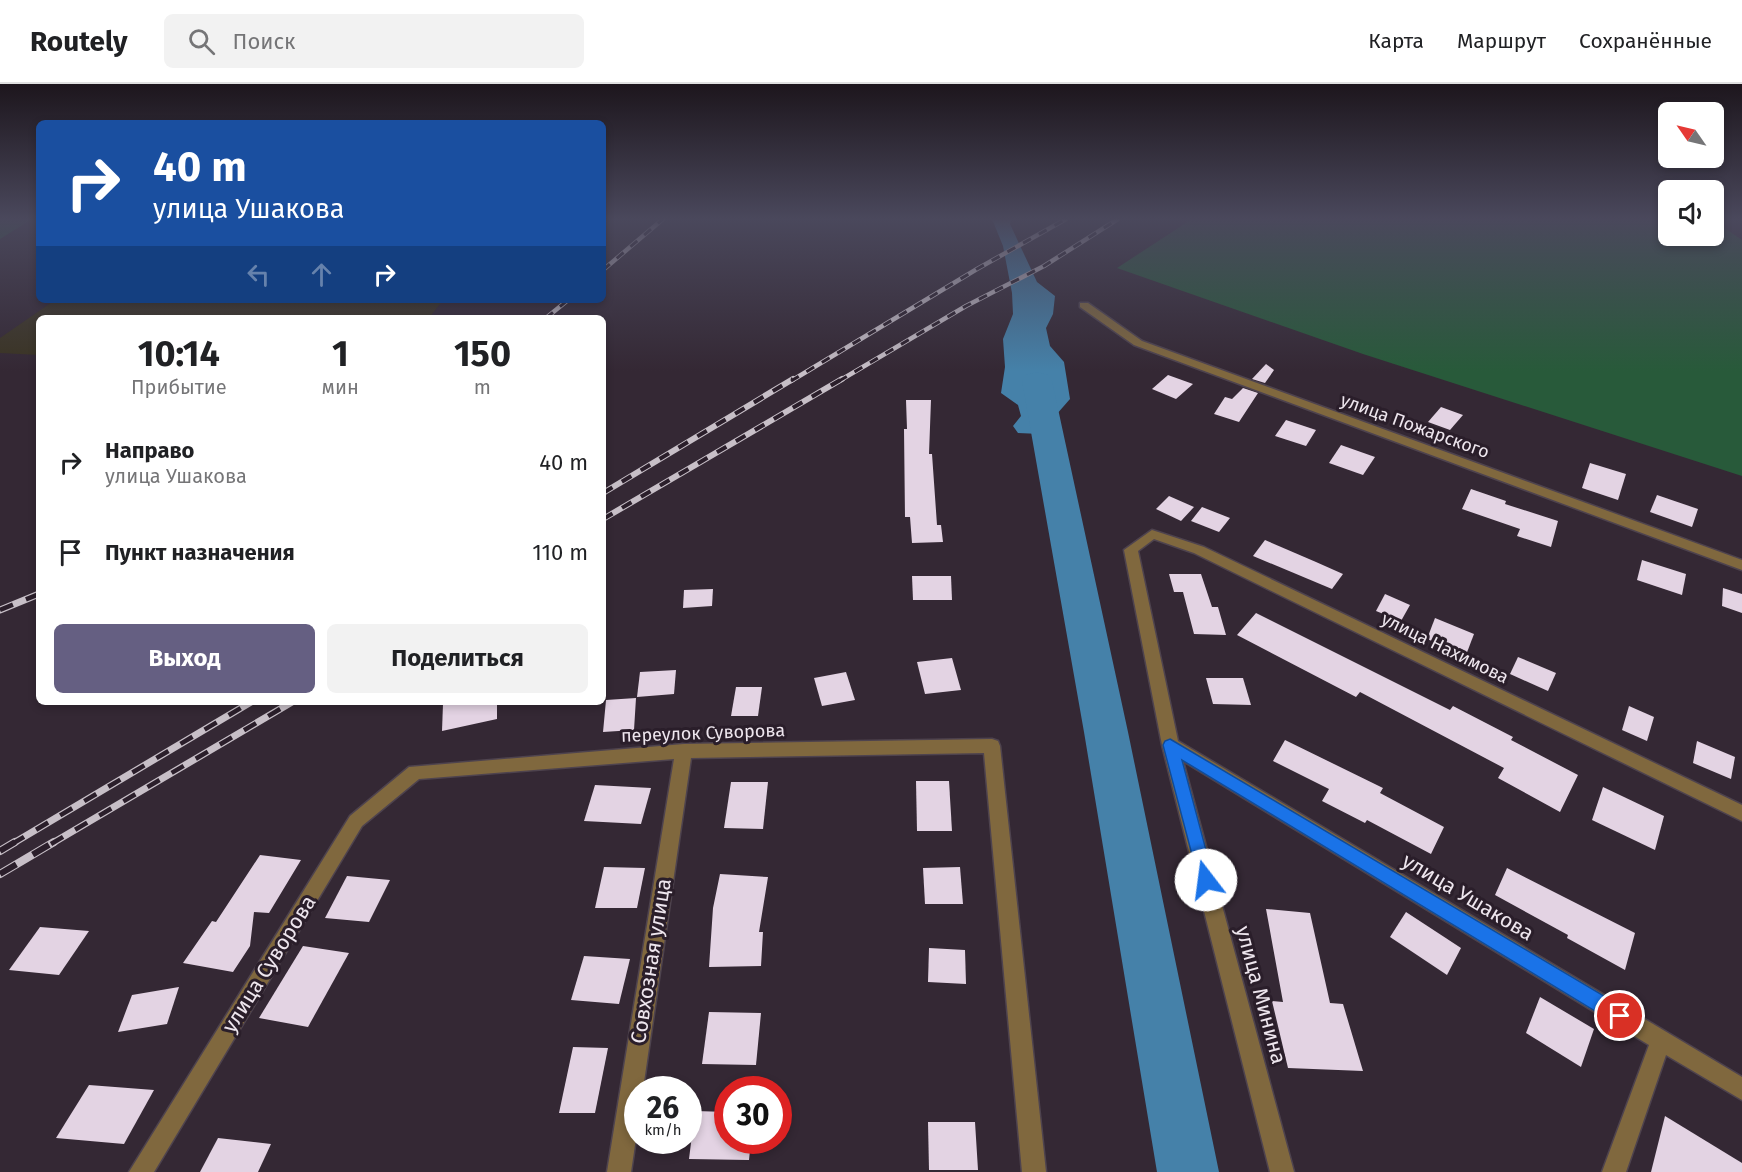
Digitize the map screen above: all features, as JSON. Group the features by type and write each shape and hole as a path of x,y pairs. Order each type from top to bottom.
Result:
{"street":[{"name":"улица Пожарского","path":"1084,305 1138,343 1742,565"},
{"name":"улица Нахимова","path":"1131,550 1152,534 1198,550 1742,813"},
{"name":"улица Минина","path":"1131,550 1170,745 1282,1172"},
{"name":"улица Ушакова","path":"1170,745 1742,1089"},
{"name":"переулок Суворова","path":"416,772 684,751 992,746 1034,1172"},
{"name":"Совхозная улица","path":"619,1172 684,751"},
{"name":"улица Суворова","path":"141,1172 356,821 416,772"},
{"path":"1614,1172 1661,1040"}],"shaded area":[{"path":"51,303 441,303 431,315 36,315 36,355 0,353 0,338"}],"green space":[{"path":"1122,270 1742,270 1742,476 1363,354"}],"water":[{"path":"1008,270 1031,270 1037,282 1055,296 1053,314 1046,328 1050,346 1064,362 1070,399 1056,415 1063,435 1018,433 1013,426 1021,416 1018,405 1001,393 1005,367 1003,339 1013,314"}],"building":[{"path":"1266,364 1274,370 1265,383 1252,379"},
{"path":"1168,375 1193,384 1176,399 1152,389"},
{"path":"1243,388 1258,393 1239,422 1214,414 1225,397 1232,399"},
{"path":"906,400 931,400 929,454 932,454 937,525 941,525 943,542 912,543 910,517 905,517"},
{"path":"1441,407 1463,415 1450,430 1428,422"},
{"path":"1286,420 1316,430 1306,446 1275,436"},
{"path":"1341,445 1375,457 1363,475 1329,463"},
{"path":"1590,463 1626,474 1618,500 1582,488"},
{"path":"1471,489 1506,501 1505,504 1558,521 1551,547 1517,536 1520,529 1462,509"},
{"path":"1657,495 1698,509 1692,527 1650,512"},
{"path":"1169,496 1194,507 1181,521 1156,509"},
{"path":"1202,507 1230,518 1219,532 1191,521"},
{"path":"1265,540 1343,574 1332,589 1253,556"},
{"path":"1642,560 1686,574 1682,595 1637,580"},
{"path":"1169,574 1201,574 1212,607 1218,607 1226,635 1194,634 1183,592 1174,592"},
{"path":"912,576 951,576 952,600 913,600"},
{"path":"1723,588 1742,594 1742,613 1722,606"},
{"path":"713,589 712,606 683,608 684,590"},
{"path":"1385,594 1410,605 1401,621 1376,611"},
{"path":"1256,613 1450,710 1453,706 1513,737 1511,740 1578,775 1560,812 1498,778 1504,768 1360,692 1356,697 1237,635"},
{"path":"1435,618 1474,634 1466,655 1427,639"},
{"path":"1518,657 1556,673 1548,691 1510,674"},
{"path":"952,658 961,690 925,694 917,662"},
{"path":"676,670 674,694 637,697 640,672"},
{"path":"846,672 855,700 822,706 814,678"},
{"path":"1206,678 1243,678 1251,705 1213,704"},
{"path":"736,687 762,687 758,716 731,716"},
{"path":"636,698 634,730 603,732 606,700"},
{"path":"443,705 497,705 497,719 442,731"},
{"path":"1629,706 1654,717 1647,741 1622,730"},
{"path":"1285,740 1383,788 1380,793 1444,827 1431,854 1367,820 1365,823 1322,801 1329,789 1273,761"},
{"path":"1697,741 1735,757 1731,779 1693,763"},
{"path":"916,781 949,781 952,831 917,831"},
{"path":"731,782 768,782 763,829 724,828"},
{"path":"595,785 651,788 641,824 584,821"},
{"path":"1603,787 1664,816 1655,850 1592,820"},
{"path":"260,855 301,860 269,913 254,912 250,946 233,972 183,963 212,921 216,922"},
{"path":"604,867 645,868 637,908 595,908"},
{"path":"960,867 963,904 925,904 923,868"},
{"path":"1507,868 1635,933 1625,970 1567,938 1568,935 1495,895"},
{"path":"720,874 768,877 759,932 763,932 761,966 709,967 713,908"},
{"path":"347,876 390,880 369,922 325,918"},
{"path":"1266,909 1310,913 1330,1003 1343,1004 1363,1071 1288,1068 1272,1001 1283,1002"},
{"path":"1406,912 1461,948 1447,975 1390,937"},
{"path":"40,927 89,931 59,975 9,970"},
{"path":"303,946 349,953 308,1027 259,1018"},
{"path":"929,948 965,950 966,984 928,982"},
{"path":"584,956 630,959 619,1004 571,1000"},
{"path":"179,987 167,1024 118,1032 132,995"},
{"path":"1540,997 1594,1029 1581,1067 1526,1033"},
{"path":"709,1012 761,1013 756,1065 702,1064"},
{"path":"573,1047 608,1048 595,1113 559,1113"},
{"path":"89,1085 154,1090 124,1144 56,1138"},
{"path":"702,1111 714,1112 714,1154 750,1154 749,1160 689,1159 690,1154 702,1154"},
{"path":"1665,1116 1742,1163 1742,1172 1651,1172"},
{"path":"928,1122 975,1122 978,1170 929,1170"},
{"path":"218,1138 271,1144 258,1172 200,1172"}],"waterway":[{"path":"1037,381 1106,732 1188,1172"}],"railway":[{"path":"791,381 976,270"},
{"path":"839,381 966,306 1037,270"},
{"path":"550,315 564,303"},
{"path":"606,491 793,379"},
{"path":"606,517 842,379"},
{"path":"0,610 36,595"},
{"path":"12,844 246,705"},
{"path":"51,844 287,705"},
{"path":"0,851 15,842"},
{"path":"0,874 54,842"}],"route":[{"path":"1206,880 1170,745 1620,1016"}]}
